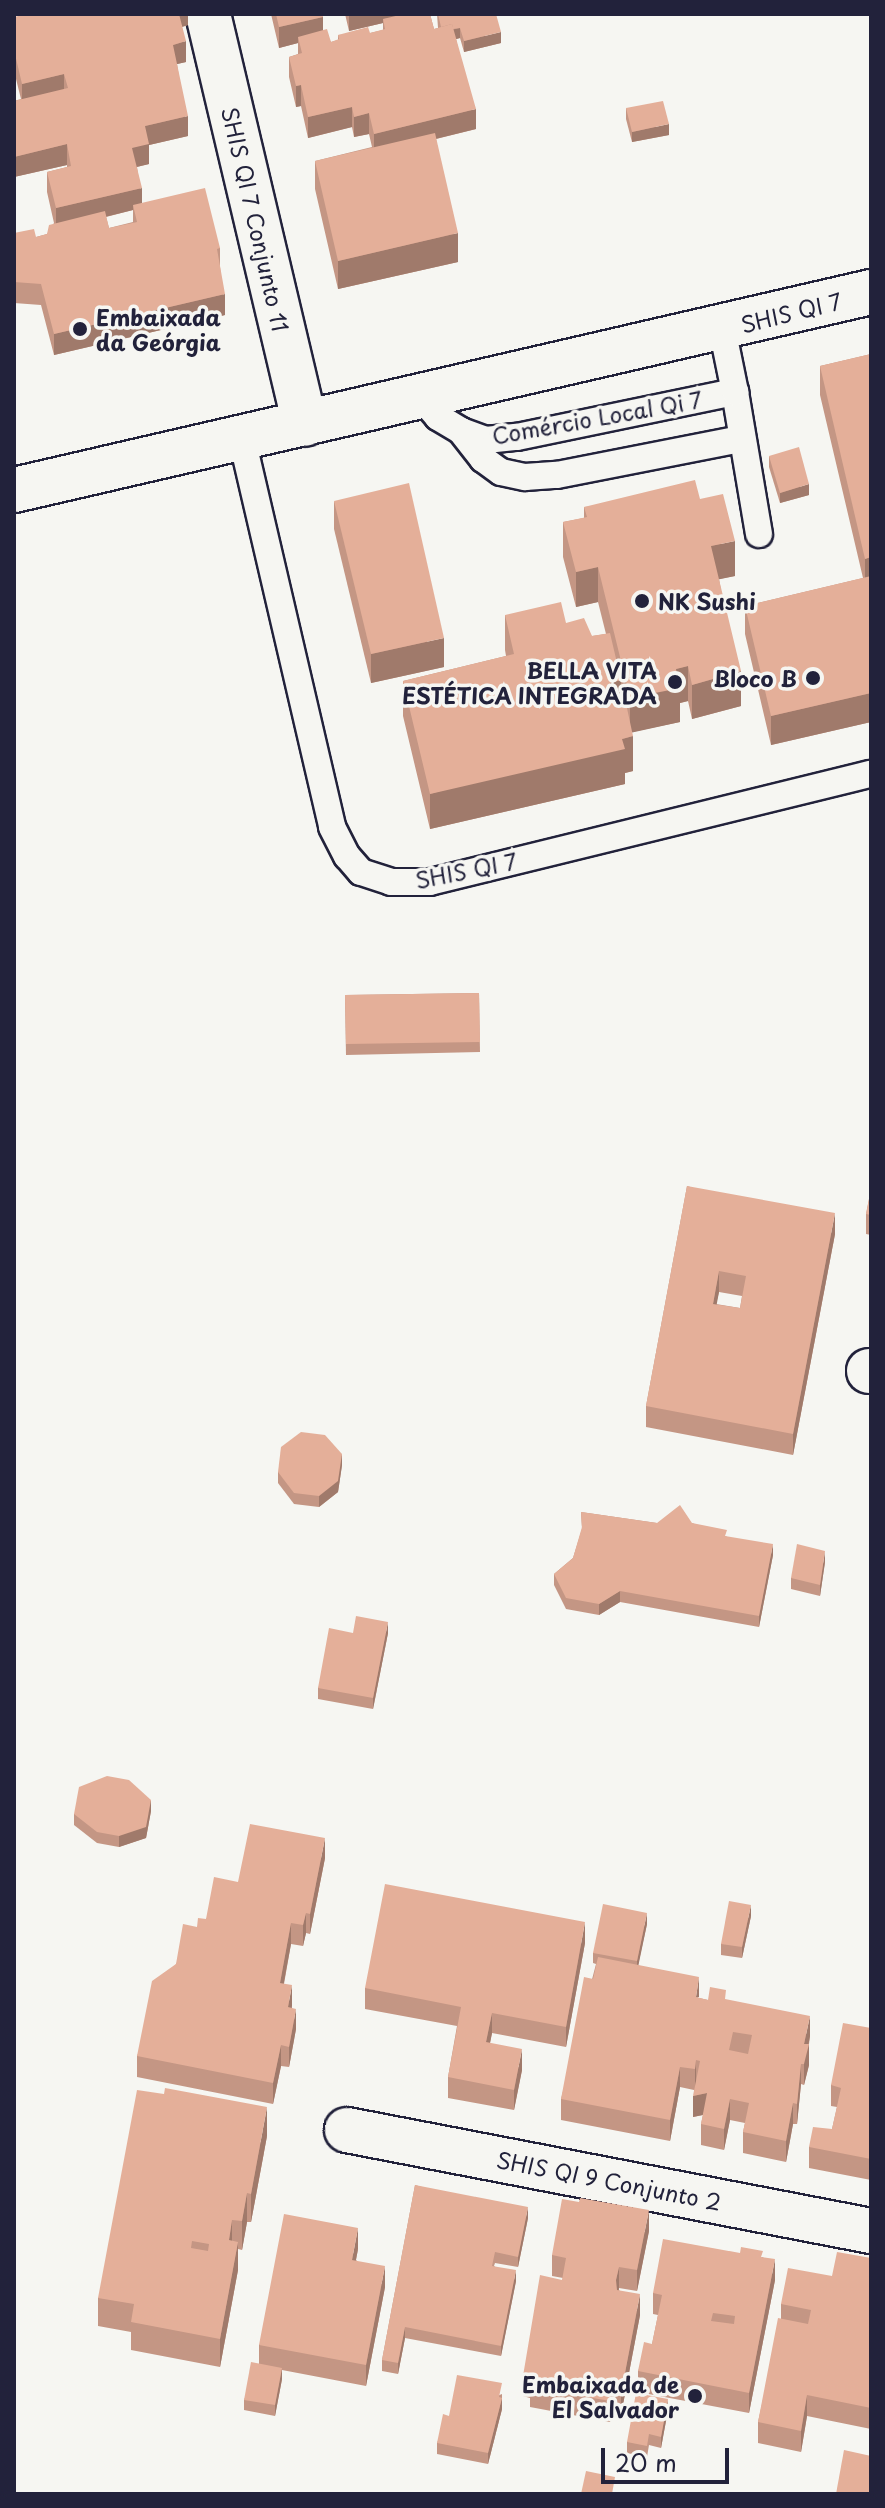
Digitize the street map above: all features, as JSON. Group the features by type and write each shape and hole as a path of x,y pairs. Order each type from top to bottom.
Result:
{"street":[{"name":"SHIS QI 7 Conjunto 11","path":"208,14 305,424"},
{"name":"SHIS QI 7","path":"14,490 871,292"},
{"name":"SHIS QI 9 Conjunto 2","path":"347,2130 871,2231"}],"lane":[{"name":"Comércio Local Qi 7","path":"722,328 759,534"},
{"name":"Comércio Local Qi 7","path":"419,395 438,417 461,431 486,440 517,437 735,392"},
{"name":"Comércio Local Qi 7","path":"461,431 483,459 501,472 525,477 557,475 741,439"},
{"name":"SHIS QI 7","path":"242,439 332,827 347,856 361,872 391,882 430,882 871,774"}],"building":[{"path":"27,14 179,14 186,41 173,45 188,116 145,126 149,144 132,148 142,188 56,208 47,172 71,166 67,144 14,157 14,101 68,88 64,74 22,84 14,50 14,17"},
{"path":"276,14 323,14 323,17 279,27"},
{"path":"404,14 430,14 434,29 452,24 476,109 374,134 369,113 354,117 352,107 308,117 301,85 296,86 289,57 302,53 298,37 327,29 331,42 339,39 338,35 368,27 370,33 385,29 383,19"},
{"path":"438,14 496,14 501,32 464,41 460,28 453,29 452,24 441,27"},
{"path":"663,101 669,124 632,132 626,108"},
{"path":"435,133 458,233 338,261 315,161"},
{"path":"205,188 220,248 217,249 225,294 54,334 41,284 14,282 14,233 34,229 36,237 47,234 49,225 105,211 109,228 137,222 133,205"},
{"path":"871,354 871,557 865,559 820,366"},
{"path":"799,447 809,484 780,493 769,456"},
{"path":"695,480 700,499 723,494 735,541 711,546 741,671 692,685 688,666 676,669 680,688 630,698 598,567 576,572 563,522 587,517 584,507"},
{"path":"409,483 444,638 371,654 334,501"},
{"name":"Bloco B","path":"871,576 871,693 771,716 745,606"},
{"path":"561,602 566,623 584,618 592,636 610,633 621,680 610,683 614,701 625,699 633,736 622,739 625,749 430,794 403,681 514,654 505,615"},
{"path":"479,993 480,1042 346,1044 345,995"},
{"path":"687,1186 835,1213 793,1434 646,1406","holes":["719,1271 746,1276 740,1308 713,1304"]},
{"path":"871,1189 871,1215 866,1214"},
{"path":"301,1432 325,1435 342,1454 338,1481 319,1496 294,1493 278,1472 281,1447"},
{"path":"680,1505 692,1523 727,1530 725,1536 773,1544 759,1616 620,1591 599,1604 566,1598 554,1574 573,1558 582,1527 581,1512 657,1523"},
{"path":"797,1544 825,1551 820,1585 791,1578"},
{"path":"356,1616 388,1622 373,1698 318,1688 329,1628 353,1633"},
{"path":"107,1776 129,1780 151,1800 146,1827 119,1836 97,1832 74,1814 79,1787"},
{"path":"250,1824 325,1838 310,1914 306,1913 303,1925 291,1923 280,1983 292,1985 288,2007 296,2009 289,2047 281,2045 273,2083 137,2056 152,1981 176,1964 183,1924 197,1927 198,1918 206,1919 214,1877 238,1882"},
{"path":"385,1884 585,1922 566,2027 492,2013 486,2042 522,2049 514,2090 448,2077 461,2007 365,1988"},
{"path":"729,1901 751,1905 742,1947 721,1944"},
{"path":"603,1904 647,1913 637,1961 593,1953"},
{"path":"598,1957 699,1977 696,1997 708,2000 710,1987 726,1990 725,1999 810,2016 804,2044 809,2044 804,2064 801,2064 797,2104 793,2103 786,2141 743,2132 749,2103 730,2099 724,2129 701,2124 707,2093 693,2096 700,2061 696,2060 695,2069 680,2067 670,2120 561,2099 584,1977 593,1979","holes":["733,2032 752,2035 748,2054 729,2050"]},
{"path":"843,2023 871,2028 871,2159 809,2147 813,2127 832,2129 841,2088 831,2085"},
{"path":"165,2088 267,2107 251,2194 247,2193 242,2221 232,2220 229,2240 238,2242 220,2339 131,2322 134,2304 98,2298 137,2090 164,2094","holes":["192,2241 209,2244 208,2251 191,2248"]},
{"path":"415,2185 528,2207 518,2257 495,2252 492,2266 516,2270 501,2346 405,2327 398,2363 382,2360"},
{"path":"580,2198 649,2210 637,2270 619,2267 616,2280 617,2290 640,2294 621,2394 612,2393 610,2401 530,2387 532,2377 523,2376 540,2275 562,2280 566,2258 552,2255 562,2199 579,2202"},
{"path":"284,2214 358,2228 352,2260 385,2266 366,2365 259,2345"},
{"path":"663,2239 740,2253 741,2247 763,2251 761,2257 775,2259 749,2393 638,2371 644,2342 652,2344 662,2295 653,2293","holes":["713,2313 735,2316 734,2324 711,2321"]},
{"path":"837,2252 871,2258 871,2408 807,2395 801,2431 758,2422 778,2318 808,2324 811,2310 781,2304 788,2268 832,2276"},
{"path":"251,2362 282,2368 275,2405 244,2400"},
{"path":"457,2375 502,2383 499,2397 502,2398 488,2453 437,2443 443,2414 449,2416"},
{"path":"636,2393 668,2399 661,2437 649,2434 647,2446 627,2442"},
{"path":"844,2450 871,2456 871,2494 836,2494"},
{"path":"586,2471 615,2477 612,2494 581,2494"}],"place":[{"name":"Embaixada da Geórgia","path":"80,329"},
{"name":"NK Sushi","path":"642,601"},
{"name":"Bloco B","path":"813,678"},
{"name":"BELLA VITA ESTÉTICA INTEGRADA","path":"675,682"},
{"name":"Embaixada de El Salvador","path":"695,2396"}]}
